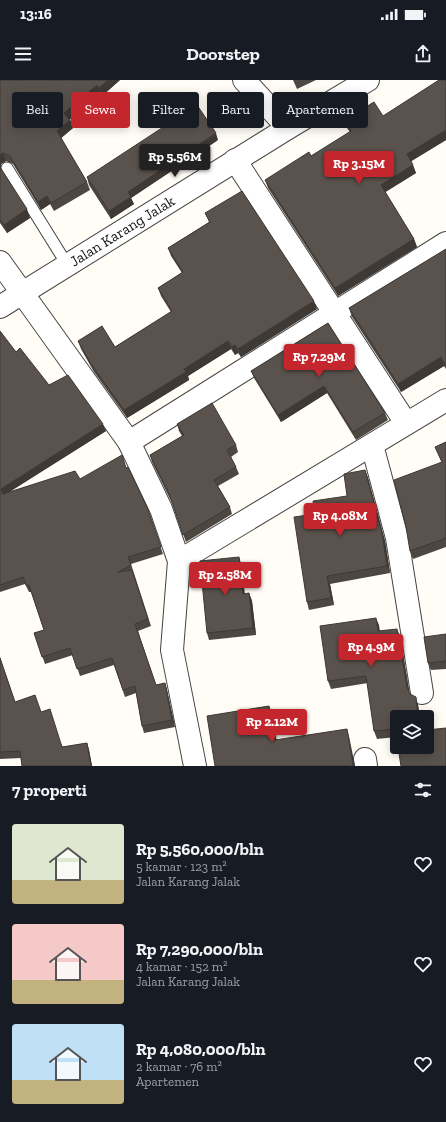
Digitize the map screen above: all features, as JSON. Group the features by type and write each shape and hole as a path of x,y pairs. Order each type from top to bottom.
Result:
{"street":[{"path":"244,80 272,111"},
{"name":"Jalan Karang Jalak","path":"348,92 368,80"},
{"name":"Jalan Karang Jalak","path":"0,307 24,294 288,128"},
{"path":"235,160 406,423"},
{"path":"129,442 446,243"},
{"path":"0,262 129,442 161,509 179,562 172,650 195,766"},
{"path":"179,562 446,400"},
{"path":"372,445 397,538 422,693"}],"lane":[{"path":"7,168 68,266"}],"building":[{"path":"0,80 108,80 99,88 97,85 89,92 71,92 71,107 64,113 70,120 63,126 63,92 12,92 12,128 61,128 57,131 87,182 51,203 47,196 38,202 10,156 3,153 0,155"},
{"path":"439,80 446,80 446,130 407,154 413,165 381,185 414,239 335,288 265,180 309,152 311,156 351,131 349,128 368,128 368,106 374,102 383,116"},
{"path":"199,108 207,120 207,128 213,128 216,133 128,192 131,197 109,211 87,177 162,128 199,128"},
{"path":"0,167 27,209 4,225 0,219"},
{"path":"242,191 314,301 238,349 235,345 232,347 228,341 184,369 186,372 124,410 91,364 78,341 102,326 115,347 172,311 158,288 183,272 168,248 210,222 205,213"},
{"path":"446,249 446,366 441,357 398,384 349,308"},
{"path":"328,323 385,413 353,432 324,386 278,415 251,371"},
{"path":"0,331 16,352 20,348 49,385 68,375 103,424 1,489 3,494 75,471 80,479 122,455 126,468 128,467 147,507 161,547 128,557 131,565 118,572 132,570 148,619 135,624 156,685 165,683 172,720 142,726 135,686 123,690 112,658 77,669 70,648 42,657 34,633 44,630 29,585 26,585 23,577 0,585"},
{"path":"212,403 236,445 227,450 236,467 214,480 230,507 183,535 170,496 150,455 184,435 177,424"},
{"path":"446,442 446,538 410,551 406,527 394,480 442,462 435,447"},
{"path":"365,470 382,533 387,566 327,576 331,598 307,602 294,517 315,514 313,501 347,496 344,474"},
{"path":"239,557 243,594 249,593 253,628 207,633 200,561"},
{"path":"376,618 378,631 397,629 407,687 410,694 416,697 417,710 390,710 390,729 374,731 366,676 328,681 320,626"},
{"path":"446,634 446,661 428,663 424,637"},
{"path":"0,658 15,702 35,695 41,712 50,709 62,747 87,743 91,766 22,766 20,751 0,752"},
{"path":"269,706 275,740 347,729 353,766 215,766 207,716"},
{"path":"446,728 446,766 401,766 399,754 434,754 434,729"}]}
